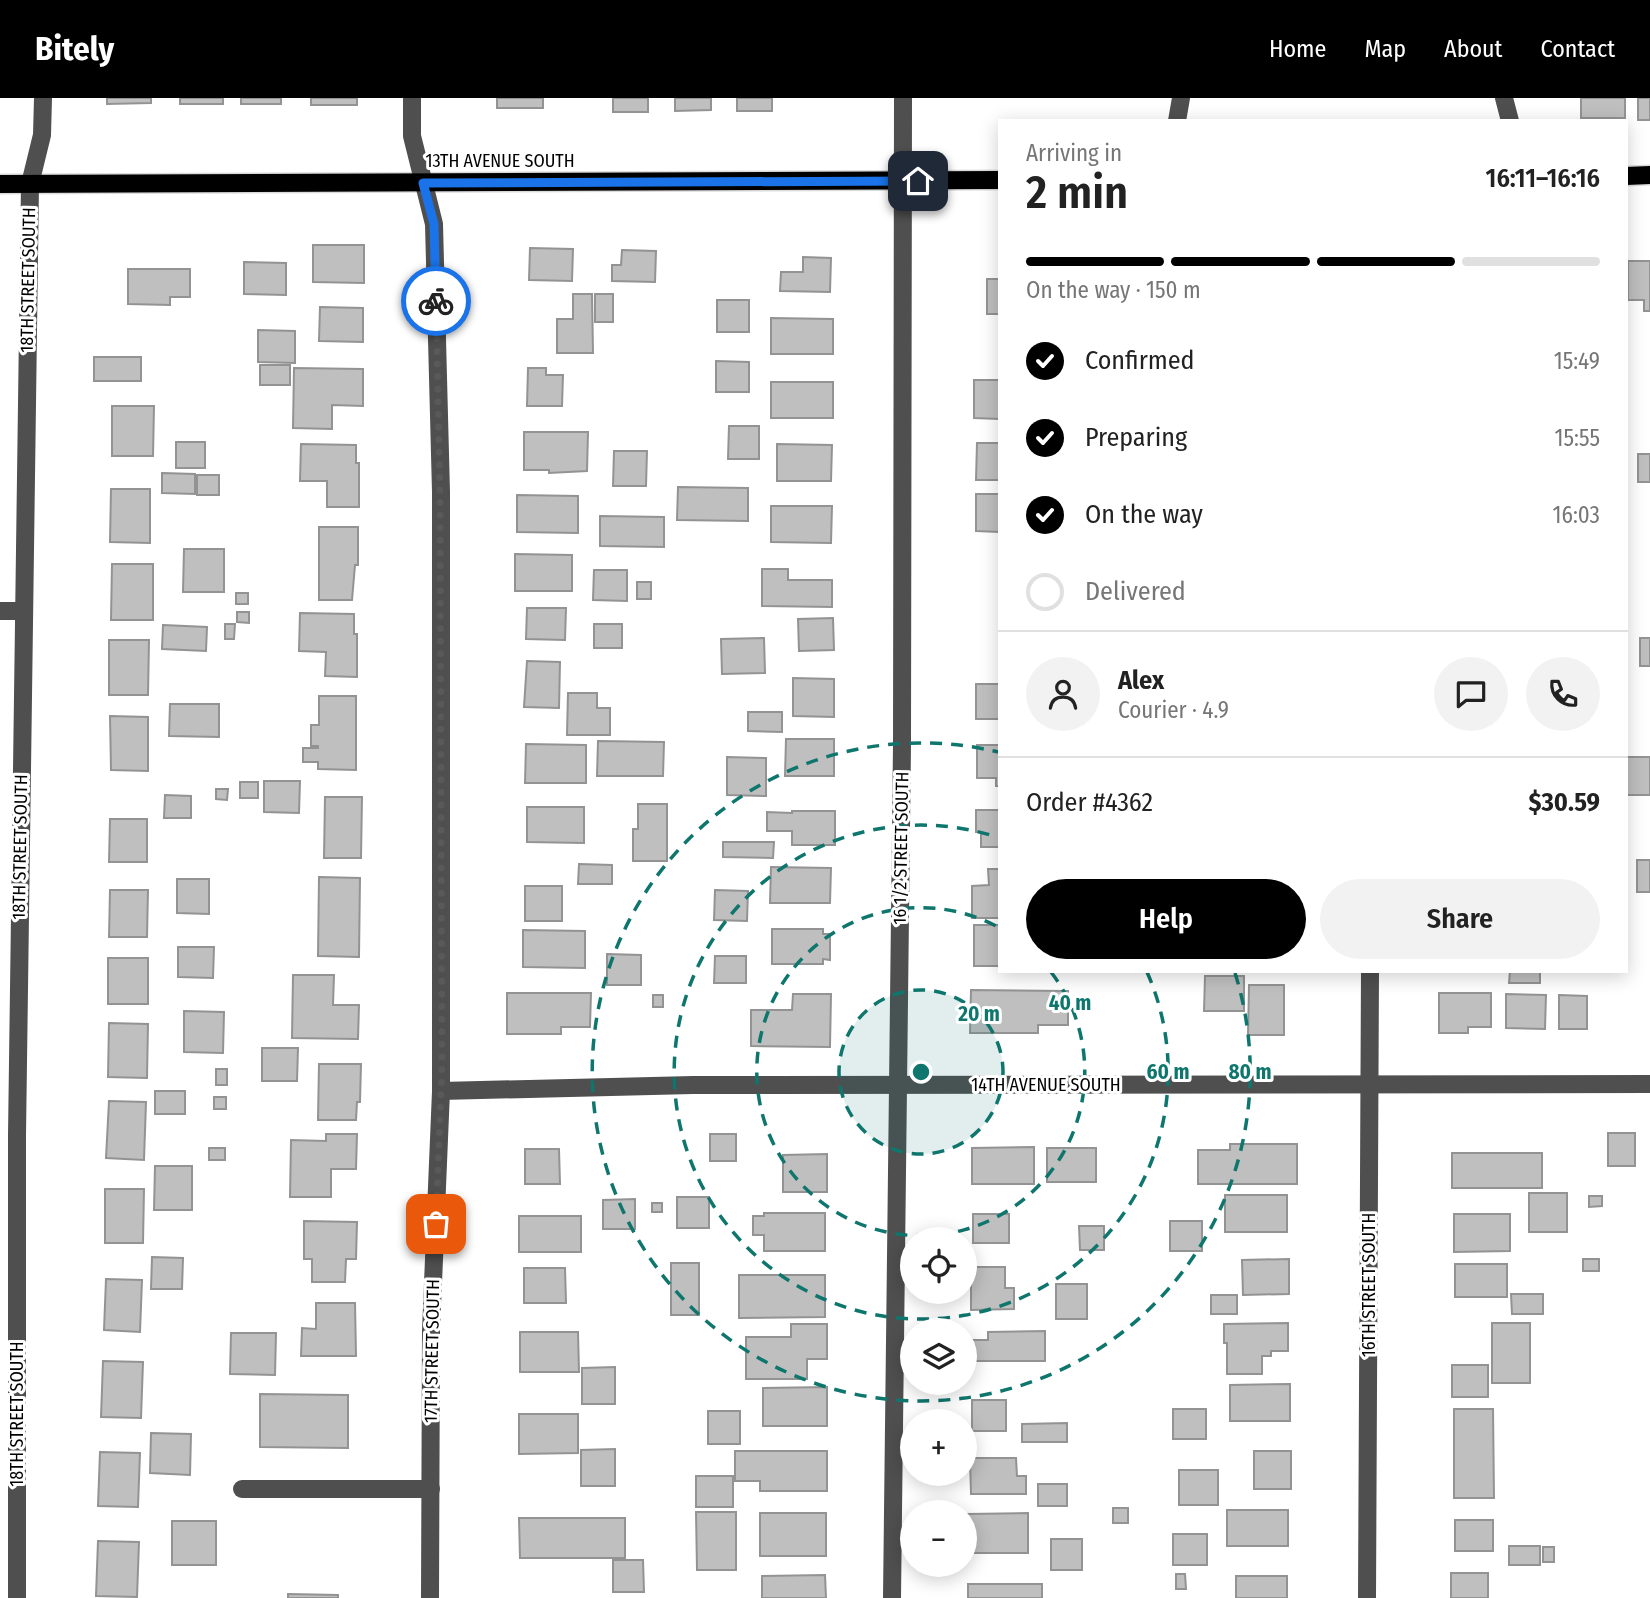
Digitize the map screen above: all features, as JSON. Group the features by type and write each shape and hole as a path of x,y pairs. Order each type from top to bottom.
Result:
{"main road":[{"path":"1628,176 1650,176"},
{"name":"13TH AVENUE SOUTH","path":"0,184 998,180"}],"street":[{"name":"18TH STREET SOUTH","path":"17,1598 17,1135 30,184 43,135 43,98"},
{"name":"17TH STREET SOUTH","path":"412,98 412,136 434,224 440,478 442,1091 432,1331 430,1598"},
{"name":"16 1/2 STREET SOUTH","path":"892,1598 902,745 903,98"},
{"path":"1177,119 1181,98"},
{"path":"1504,98 1509,119"},
{"path":"0,611 23,611"},
{"name":"16TH STREET SOUTH","path":"1367,1598 1370,973"},
{"name":"14TH AVENUE SOUTH","path":"442,1091 693,1085 1650,1084"},
{"path":"242,1489 430,1489"}],"building":[{"path":"107,98 151,98 151,103 107,104"},
{"path":"180,98 223,98 223,104 180,104"},
{"path":"241,98 281,98 281,104 241,104"},
{"path":"311,98 357,98 357,105 311,105"},
{"path":"497,98 543,98 543,108 497,108"},
{"path":"613,98 648,98 648,112 613,112"},
{"path":"675,98 711,98 711,110 675,111"},
{"path":"737,98 772,98 772,111 737,111"},
{"path":"1581,98 1625,98 1625,118 1581,118"},
{"path":"1638,98 1650,98 1650,120 1638,120"},
{"path":"313,245 364,245 364,283 313,282"},
{"path":"530,248 573,249 572,281 529,280"},
{"path":"622,250 656,251 655,282 612,281 612,265 621,265"},
{"path":"803,257 831,258 830,292 780,291 781,272 803,272"},
{"path":"1628,261 1650,261 1650,311 1644,311 1644,300 1628,300"},
{"path":"244,262 286,263 286,295 244,294"},
{"path":"128,269 190,269 190,297 170,297 170,305 128,304"},
{"path":"987,279 998,279 998,314 987,314"},
{"path":"573,294 592,294 593,353 557,353 557,319 573,319"},
{"path":"595,294 613,294 613,322 595,322"},
{"path":"717,300 749,300 749,332 717,332"},
{"path":"320,307 363,308 363,342 319,341"},
{"path":"771,318 833,319 833,354 771,354"},
{"path":"258,330 295,331 295,363 258,362"},
{"path":"94,357 141,357 141,381 94,381"},
{"path":"716,361 749,362 749,392 716,392"},
{"path":"260,365 290,365 290,385 260,385"},
{"path":"294,368 363,369 363,406 332,405 332,429 293,428"},
{"path":"528,368 546,368 546,375 563,375 562,406 527,406"},
{"path":"974,380 998,380 998,419 974,418"},
{"path":"771,382 833,382 833,418 771,418"},
{"path":"112,406 154,406 153,456 112,456"},
{"path":"729,426 759,426 759,459 728,459"},
{"path":"524,432 588,432 587,471 549,473 549,470 524,470"},
{"path":"176,442 205,442 205,468 176,468"},
{"path":"977,443 998,443 998,480 976,480"},
{"path":"301,444 356,445 356,463 359,463 359,507 327,507 327,481 300,481"},
{"path":"777,444 832,445 831,481 777,481"},
{"path":"614,451 647,451 646,486 613,486"},
{"path":"1638,454 1650,454 1650,482 1638,482"},
{"path":"162,473 195,474 195,494 162,493"},
{"path":"197,475 219,475 219,495 197,495"},
{"path":"678,487 748,488 748,521 677,520"},
{"path":"111,489 150,489 150,543 110,542"},
{"path":"976,494 998,494 998,532 976,531"},
{"path":"517,495 578,496 578,533 517,532"},
{"path":"771,506 832,506 831,543 771,542"},
{"path":"600,516 664,517 664,547 600,546"},
{"path":"319,527 358,527 358,565 355,565 352,600 319,600"},
{"path":"184,549 224,549 224,592 183,592"},
{"path":"515,554 572,555 572,591 515,591"},
{"path":"112,564 153,564 153,620 111,620"},
{"path":"762,569 788,569 788,580 832,580 832,607 762,606"},
{"path":"594,570 627,570 627,601 593,600"},
{"path":"637,582 651,582 651,599 637,599"},
{"path":"236,593 248,593 248,604 236,604"},
{"path":"527,608 566,608 565,640 526,639"},
{"path":"237,612 249,612 249,623 237,622"},
{"path":"300,613 354,614 357,677 325,676 326,652 299,651"},
{"path":"833,618 834,650 799,651 798,619"},
{"path":"225,624 235,624 234,639 225,639"},
{"path":"594,624 622,624 622,648 594,648"},
{"path":"163,625 207,627 206,651 162,649"},
{"path":"764,638 765,673 722,674 721,639"},
{"path":"1640,638 1650,638 1650,666 1640,666"},
{"path":"109,640 149,640 148,695 109,695"},
{"path":"527,661 560,662 559,708 524,707"},
{"path":"793,678 834,679 834,717 793,716"},
{"path":"976,684 998,684 998,719 976,719"},
{"path":"568,693 597,693 597,708 610,708 610,735 567,735"},
{"path":"319,696 356,696 356,770 318,769 318,762 303,762 303,748 318,748 311,746 311,725 319,725"},
{"path":"170,704 219,704 219,737 169,736"},
{"path":"748,712 782,712 782,732 748,731"},
{"path":"110,716 148,717 148,771 111,770"},
{"path":"786,739 834,739 834,776 785,776"},
{"path":"598,741 664,742 663,776 597,776"},
{"path":"526,744 586,745 586,783 525,783"},
{"path":"977,745 998,745 998,786 996,778 977,778"},
{"path":"727,757 766,758 766,796 727,795"},
{"path":"1628,757 1650,757 1650,795 1628,795"},
{"path":"264,781 300,781 299,813 264,812"},
{"path":"240,782 258,782 258,798 240,798"},
{"path":"216,789 228,789 227,800 216,799"},
{"path":"165,795 191,796 191,818 164,818"},
{"path":"325,797 362,797 361,858 324,858"},
{"path":"638,804 667,804 667,861 633,861 633,829 638,829"},
{"path":"527,807 584,807 584,843 527,842"},
{"path":"976,810 998,810 998,847 981,847 981,832 976,832"},
{"path":"835,811 835,845 792,845 792,831 767,831 767,812"},
{"path":"110,819 147,819 147,862 109,862"},
{"path":"723,842 774,842 773,858 723,857"},
{"path":"1637,860 1650,860 1650,892 1637,892"},
{"path":"579,864 612,865 612,884 578,884"},
{"path":"771,867 831,868 830,903 770,903"},
{"path":"988,869 998,869 998,918 972,918 972,886 989,885"},
{"path":"319,877 360,878 359,957 318,956"},
{"path":"177,879 209,879 209,914 177,913"},
{"path":"525,886 562,886 562,921 525,921"},
{"path":"110,890 148,890 147,937 109,937"},
{"path":"715,890 748,891 747,921 714,920"},
{"path":"974,925 998,925 998,966 974,966"},
{"path":"772,929 823,929 823,934 830,934 830,960 823,959 823,964 772,964"},
{"path":"523,930 585,931 585,968 523,967"},
{"path":"178,947 214,947 213,978 178,977"},
{"path":"607,954 641,955 641,985 607,985"},
{"path":"715,956 746,956 746,983 714,983"},
{"path":"108,958 148,958 148,1004 108,1004"},
{"path":"1510,973 1540,973 1540,983 1509,983"},
{"path":"293,975 334,975 333,1005 359,1005 358,1039 292,1038"},
{"path":"1205,976 1244,976 1244,1011 1204,1011"},
{"path":"1249,985 1284,985 1284,1035 1248,1035"},
{"path":"971,990 1068,991 1068,1025 1038,1025 1038,1033 970,1033"},
{"path":"507,993 591,993 590,1027 561,1027 561,1034 507,1034"},
{"path":"1439,993 1491,993 1491,1027 1468,1027 1468,1033 1439,1033"},
{"path":"793,994 831,994 830,1047 751,1046 751,1010 792,1010"},
{"path":"1506,994 1546,995 1545,1029 1506,1028"},
{"path":"653,995 663,995 663,1007 653,1007"},
{"path":"1559,995 1587,996 1587,1029 1559,1029"},
{"path":"184,1011 224,1012 223,1053 184,1052"},
{"path":"109,1023 148,1024 147,1078 108,1077"},
{"path":"262,1048 298,1048 297,1081 262,1081"},
{"path":"319,1064 361,1064 360,1102 357,1102 356,1120 318,1120"},
{"path":"216,1069 227,1069 227,1085 216,1085"},
{"path":"155,1091 185,1091 185,1114 155,1114"},
{"path":"214,1097 226,1097 226,1109 214,1109"},
{"path":"109,1101 146,1102 144,1160 106,1158"},
{"path":"1608,1133 1635,1133 1635,1166 1608,1166"},
{"path":"326,1134 357,1134 356,1169 331,1169 331,1197 290,1197 291,1140 326,1141"},
{"path":"710,1134 736,1134 736,1161 710,1161"},
{"path":"1230,1144 1297,1144 1297,1184 1198,1184 1198,1150 1230,1150"},
{"path":"1034,1147 1034,1184 972,1184 972,1148"},
{"path":"209,1148 225,1148 225,1160 209,1160"},
{"path":"1047,1148 1096,1148 1096,1182 1047,1182"},
{"path":"525,1149 559,1149 560,1184 525,1184"},
{"path":"1452,1153 1542,1153 1542,1188 1452,1188"},
{"path":"827,1154 827,1192 783,1192 783,1155"},
{"path":"155,1166 192,1166 192,1210 154,1210"},
{"path":"105,1189 144,1189 143,1243 105,1243"},
{"path":"1529,1193 1567,1193 1567,1232 1529,1232"},
{"path":"1225,1195 1287,1195 1287,1232 1225,1232"},
{"path":"1589,1196 1602,1196 1602,1206 1589,1207"},
{"path":"677,1197 709,1197 709,1228 677,1228"},
{"path":"635,1199 635,1229 603,1229 603,1200"},
{"path":"652,1203 662,1203 662,1212 652,1212"},
{"path":"764,1213 825,1213 825,1251 764,1251 764,1235 753,1235 753,1216 764,1216"},
{"path":"973,1214 1009,1214 1009,1243 977,1243 977,1227 973,1227"},
{"path":"1454,1214 1510,1214 1510,1251 1454,1252"},
{"path":"519,1216 581,1216 581,1252 519,1252"},
{"path":"304,1221 357,1222 356,1259 346,1259 345,1282 312,1282 312,1259 304,1259"},
{"path":"1170,1221 1202,1221 1202,1251 1170,1251"},
{"path":"1079,1226 1104,1226 1104,1250 1080,1250"},
{"path":"152,1257 183,1258 182,1289 151,1289"},
{"path":"1289,1259 1289,1294 1243,1295 1242,1260"},
{"path":"1583,1259 1599,1259 1599,1271 1583,1271"},
{"path":"671,1263 699,1263 699,1315 671,1315"},
{"path":"1455,1264 1507,1264 1507,1297 1455,1297"},
{"path":"977,1267 1005,1267 1005,1288 1014,1288 1014,1309 971,1310 971,1304 977,1304"},
{"path":"524,1268 565,1268 566,1303 524,1303"},
{"path":"739,1275 825,1275 825,1317 739,1318"},
{"path":"106,1279 142,1280 140,1332 104,1330"},
{"path":"1056,1284 1087,1284 1087,1319 1056,1319"},
{"path":"1511,1294 1543,1294 1543,1314 1512,1314"},
{"path":"1211,1295 1237,1295 1237,1314 1211,1314"},
{"path":"316,1303 355,1303 356,1356 301,1356 302,1328 316,1329"},
{"path":"1288,1323 1288,1351 1271,1351 1271,1356 1262,1356 1262,1374 1227,1374 1224,1324"},
{"path":"1492,1323 1530,1323 1530,1383 1492,1383"},
{"path":"791,1324 827,1324 827,1359 807,1359 807,1379 746,1379 746,1337 791,1337"},
{"path":"1045,1331 1045,1361 977,1361 977,1340 988,1340 988,1332"},
{"path":"520,1332 578,1332 579,1372 520,1372"},
{"path":"231,1333 276,1333 275,1375 230,1374"},
{"path":"103,1361 143,1362 141,1418 101,1417"},
{"path":"1452,1365 1488,1365 1488,1397 1452,1397"},
{"path":"615,1367 615,1404 582,1404 582,1368"},
{"path":"1290,1384 1290,1421 1230,1421 1230,1385"},
{"path":"827,1387 827,1426 763,1426 763,1388"},
{"path":"260,1394 348,1395 348,1448 260,1447"},
{"path":"972,1400 1006,1400 1006,1431 977,1431 977,1409 972,1409"},
{"path":"1173,1409 1206,1409 1206,1439 1173,1439"},
{"path":"1454,1409 1493,1409 1494,1498 1454,1498"},
{"path":"708,1411 740,1411 740,1444 708,1444"},
{"path":"519,1414 578,1414 578,1453 519,1454"},
{"path":"1067,1423 1067,1442 1022,1442 1022,1424"},
{"path":"151,1433 191,1434 190,1475 150,1473"},
{"path":"615,1449 615,1486 581,1486 581,1450"},
{"path":"735,1451 827,1451 827,1491 760,1491 760,1481 735,1481"},
{"path":"1254,1451 1291,1451 1291,1489 1254,1489"},
{"path":"100,1452 140,1453 138,1507 98,1506"},
{"path":"977,1458 1016,1458 1017,1476 1026,1476 1026,1494 971,1494 971,1486 977,1486"},
{"path":"1179,1470 1218,1470 1218,1505 1179,1505"},
{"path":"696,1476 733,1476 733,1507 696,1507"},
{"path":"1038,1484 1067,1484 1067,1506 1038,1506"},
{"path":"1113,1508 1128,1508 1128,1523 1113,1523"},
{"path":"1227,1510 1288,1510 1288,1546 1227,1546"},
{"path":"696,1512 736,1512 736,1570 697,1570"},
{"path":"760,1513 826,1513 826,1556 760,1556"},
{"path":"1028,1513 1028,1553 977,1553 977,1514"},
{"path":"519,1518 625,1518 625,1558 520,1558"},
{"path":"1455,1520 1493,1520 1493,1551 1455,1551"},
{"path":"172,1521 216,1521 216,1565 172,1565"},
{"path":"1173,1534 1207,1534 1207,1565 1173,1565"},
{"path":"1051,1539 1082,1539 1082,1570 1051,1570"},
{"path":"98,1541 139,1542 137,1597 96,1596"},
{"path":"1509,1546 1540,1546 1540,1565 1509,1565"},
{"path":"1543,1547 1554,1547 1554,1562 1543,1562"},
{"path":"613,1560 643,1560 644,1592 613,1592"},
{"path":"1451,1573 1488,1573 1488,1598 1451,1598"},
{"path":"1176,1574 1185,1574 1186,1589 1176,1589"},
{"path":"825,1575 826,1598 762,1598 762,1576"},
{"path":"1236,1576 1287,1576 1287,1598 1236,1598"},
{"path":"968,1584 1042,1584 1042,1598 968,1598"},
{"path":"288,1594 338,1595 338,1598 288,1598"}],"way so far":[{"path":"436,301 440,492 442,1091 436,1224"}],"route":[{"path":"436,301 434,224 423,183 918,181"}]}
